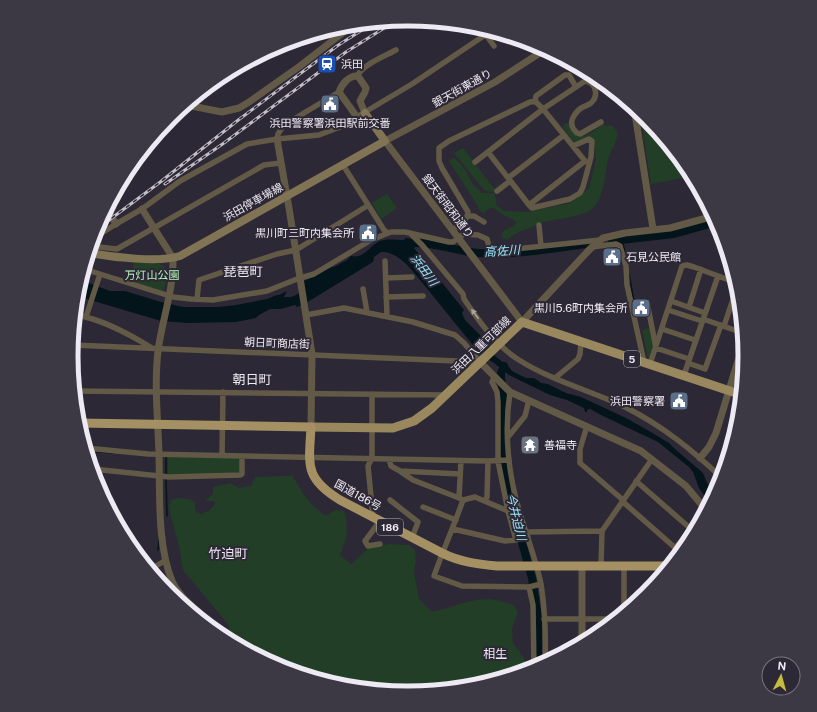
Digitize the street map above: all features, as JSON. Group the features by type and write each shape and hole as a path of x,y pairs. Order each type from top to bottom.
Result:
{"highway":[{"path":"86,424 311,427"},
{"name":"国道186号","path":"311,427 309,457 313,477 319,485 340,500 412,538 458,560 476,564 532,566 663,566"}],"main road":[{"path":"365,113 385,141"},
{"name":"浜田停車場線","path":"95,254 124,257 173,258 343,166 385,141"},
{"name":"浜田八重可部線","path":"311,427 393,428 409,423 427,413 522,322 737,393"}],"street":[{"path":"193,106 222,112 239,108 300,66 344,32"},
{"path":"103,232 142,209 180,181 246,144 324,134 340,127 412,84 484,35"},
{"path":"486,35 494,46"},
{"path":"311,427 312,354 277,139 278,134 284,125 339,92 341,85 352,76 356,76 366,67 396,50"},
{"name":"銀天街東通り","path":"385,141 495,82 540,53"},
{"path":"535,101 536,96 565,75 569,76 576,87"},
{"path":"356,76 364,83 366,88 360,103 365,113"},
{"path":"475,162 544,109 585,81 592,84 595,90 594,98 592,102 578,110 572,120 572,126 577,133 584,132 601,122"},
{"path":"339,92 357,117"},
{"path":"348,105 361,99"},
{"path":"535,101 544,109 589,166"},
{"path":"468,216 468,212 439,161 439,148 449,141 530,102 535,101"},
{"path":"636,117 653,229"},
{"path":"497,191 509,179 564,135"},
{"path":"488,152 532,208 576,196 580,193 589,166 592,141 588,140 573,146"},
{"name":"銀天街昭和通り","path":"385,141 522,322"},
{"path":"529,204 585,161"},
{"path":"98,246 117,249 264,165 281,163"},
{"path":"343,166 384,230 388,232"},
{"path":"197,299 199,280 277,254 296,250 368,206"},
{"path":"142,209 173,258 169,296 163,327 155,348 157,425 160,513 166,560 172,581 183,597"},
{"path":"111,215 116,224"},
{"path":"453,230 468,216 474,216 484,222"},
{"path":"522,322 591,247 600,240 608,236 681,226 708,218"},
{"path":"539,225 542,246"},
{"path":"90,271 169,296 213,300 267,291 300,280 318,272 371,240 388,232 405,232 449,242 453,242 464,234 485,237 489,241 490,250 497,251 600,240"},
{"path":"410,233 463,294 464,299 485,328 499,344 518,360 555,378 615,403 644,418 671,434 717,473"},
{"path":"591,247 616,244 620,246 626,266 647,363"},
{"path":"385,261 387,316"},
{"path":"647,363 656,348 682,266 687,265 701,269 729,280"},
{"path":"688,307 701,269"},
{"path":"86,317 99,275"},
{"path":"684,375 718,276"},
{"path":"386,278 412,277"},
{"path":"363,289 367,312"},
{"path":"386,297 423,296"},
{"path":"633,304 647,302 656,348"},
{"path":"671,302 705,313"},
{"path":"656,348 706,369 732,302"},
{"path":"306,315 344,308 412,322 455,335 510,392 629,445 652,459 686,486 702,505"},
{"path":"668,310 738,330"},
{"path":"81,316 123,332 155,348"},
{"path":"662,329 695,340"},
{"path":"555,378 578,359 581,342"},
{"name":"朝日町商店街","path":"78,345 481,361"},
{"path":"700,458 713,439 738,361"},
{"path":"734,375 738,376"},
{"path":"497,379 492,382 497,392 498,402 499,461 508,511 517,540"},
{"path":"80,391 446,395"},
{"path":"222,455 223,392"},
{"path":"510,392 508,437 509,460 512,480 527,535 532,566 539,584 544,619 545,656"},
{"path":"372,394 372,458 368,466 376,519 366,541 368,546 380,544"},
{"path":"508,437 525,416 529,400"},
{"path":"587,426 580,449 580,463 675,548 684,537"},
{"path":"92,449 159,454 461,461 509,460"},
{"path":"99,470 159,476 240,475 242,474 242,456"},
{"path":"389,459 391,466 413,480 461,499 475,497 508,511"},
{"path":"601,566 602,531 622,500 652,459"},
{"path":"461,461 461,499 453,529 442,553 434,576 462,586 529,587 539,584"},
{"path":"485,501 487,497 488,461"},
{"path":"400,471 460,474"},
{"path":"636,481 690,528"},
{"path":"390,500 418,522 412,538"},
{"path":"423,507 456,520"},
{"path":"453,529 505,541 517,540 527,535 602,531"},
{"path":"156,568 156,566 166,560"},
{"path":"582,566 582,636"},
{"path":"624,566 624,606"},
{"path":"529,587 533,605 534,661"},
{"path":"544,619 608,619"}],"green space":[{"path":"568,123 579,136 589,134 602,125 613,126 618,133 608,160 603,188 599,199 593,208 583,214 543,222 515,234 507,240 501,237 503,231 515,225 516,222 493,208 490,208 484,213 480,211 449,161 453,158 460,162 473,184 482,193 494,193 496,205 504,211 528,212 570,203 589,188 596,159 594,139 575,143 563,128 563,125"},
{"path":"642,123 657,138 686,177 651,184"},
{"path":"463,148 496,191 490,192 484,190 454,153"},
{"path":"387,194 397,208 381,219 372,203"},
{"name":"万灯山公園","path":"134,262 154,263 163,266 166,269 167,274 164,290 163,291 132,282"},
{"path":"650,328 654,345 648,358 642,330"},
{"path":"168,457 239,458 240,472 168,475"},
{"path":"293,476 307,499 315,508 326,516 335,510 344,511 346,533 340,555 351,564 369,548 389,544 409,545 415,550 416,561 414,572 419,599 432,612 482,599 495,600 513,605 518,612 512,629 513,643 524,658 526,664 494,675 452,683 408,686 365,683 323,675 282,661 243,642 231,634 228,624 183,570 179,546 169,506 171,500 173,499 188,499 194,501 196,512 201,514 210,510 215,504 215,501 205,501 213,494 213,487 230,483 239,488 251,486 255,477"}],"water":[{"name":"浜田川","path":"406,238 413,239 420,244 414,248 464,310 462,313 465,320 487,342 495,356 512,371 526,378 534,378 541,383 548,384 566,393 581,397 626,418 669,443 703,473 707,483 711,487 706,498 699,488 693,472 689,467 658,442 590,409 585,412 584,408 567,400 550,395 509,375 481,355 413,271 401,259 386,252 381,252 374,257 373,262 306,303 297,307 295,305 281,309 270,309 256,318 236,322 188,323 161,321 84,298 87,282 110,291 125,291 183,307 219,307 236,305 267,299 287,291 284,297 291,297 298,294 304,281 334,267 351,256 359,256 378,242 387,240 404,240"}],"waterway":[{"name":"高佐川","path":"612,241 674,234 710,224"},
{"path":"622,240 626,257"},
{"name":"高佐川","path":"414,243 430,244 463,251 492,254 533,251 586,244"},
{"path":"629,274 634,302"},
{"name":"今井迫川","path":"504,366 501,373 501,379 504,397 503,445 505,473 511,504 532,578 538,618 538,660"},
{"path":"93,451 113,453"},
{"path":"166,456 166,475"},
{"path":"166,478 167,516"},
{"path":"158,550 159,540"}],"railway":[{"path":"165,184 224,143 346,52 386,27"},
{"path":"108,221 159,183 237,121 337,46 363,29"}],"place":[{"name":"浜田","path":"327,64"},
{"name":"浜田警察署浜田駅前交番","path":"330,104"},
{"name":"黒川町三町内集会所","path":"368,233"},
{"name":"石見公民館","path":"612,257"},
{"name":"黒川5.6町内集会所","path":"641,308"},
{"name":"浜田警察署","path":"679,401"},
{"name":"善福寺","path":"530,445"}],"district":[{"name":"琵琶町","path":"243,271"},
{"name":"朝日町","path":"252,379"},
{"name":"竹迫町","path":"228,553"},
{"name":"相生","path":"495,654"}]}
